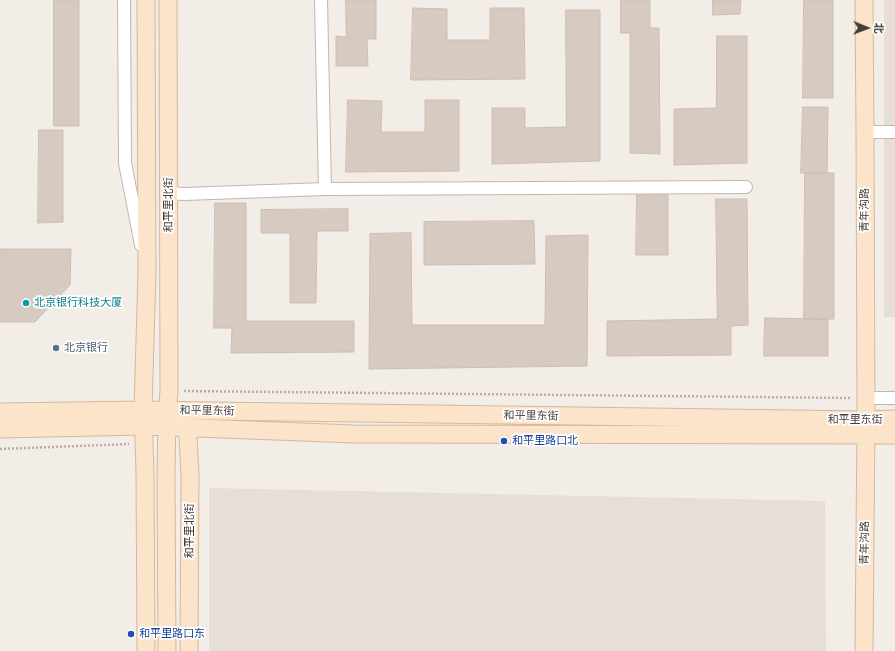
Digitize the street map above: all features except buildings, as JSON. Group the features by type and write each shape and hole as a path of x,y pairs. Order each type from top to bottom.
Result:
{"street":[{"path":"124,0 125,163 147,271"},
{"name":"和平里北街","path":"146,0 147,271 144,418 146,651"},
{"name":"和平里北街","path":"167,651 166,483 169,392 168,0"},
{"path":"321,0 325,189"},
{"name":"青年沟路","path":"864,0 866,398 864,651"},
{"path":"865,132 895,132"},
{"path":"169,193 184,194 325,189 746,187"},
{"path":"866,398 895,398"},
{"name":"和平里北街","path":"187,411 190,475 189,651"},
{"name":"和平里东街","path":"167,419 187,411 866,428 895,435"},
{"path":"0,412 167,419"},
{"path":"0,428 144,418"},
{"name":"和平里东街","path":"167,419 188,428 354,434 866,428 895,420"}],"path":[{"path":"169,392 207,391 866,398"}],"shaded area":[{"path":"884,0 895,0 895,317 884,317"},
{"path":"209,488 825,501 826,651 209,651"}],"place":[{"name":"北京银行科技大厦","path":"26,303"},
{"name":"北京银行","path":"56,348"},
{"name":"和平里路口北","path":"504,441"},
{"name":"和平里路口东","path":"131,634"}]}
